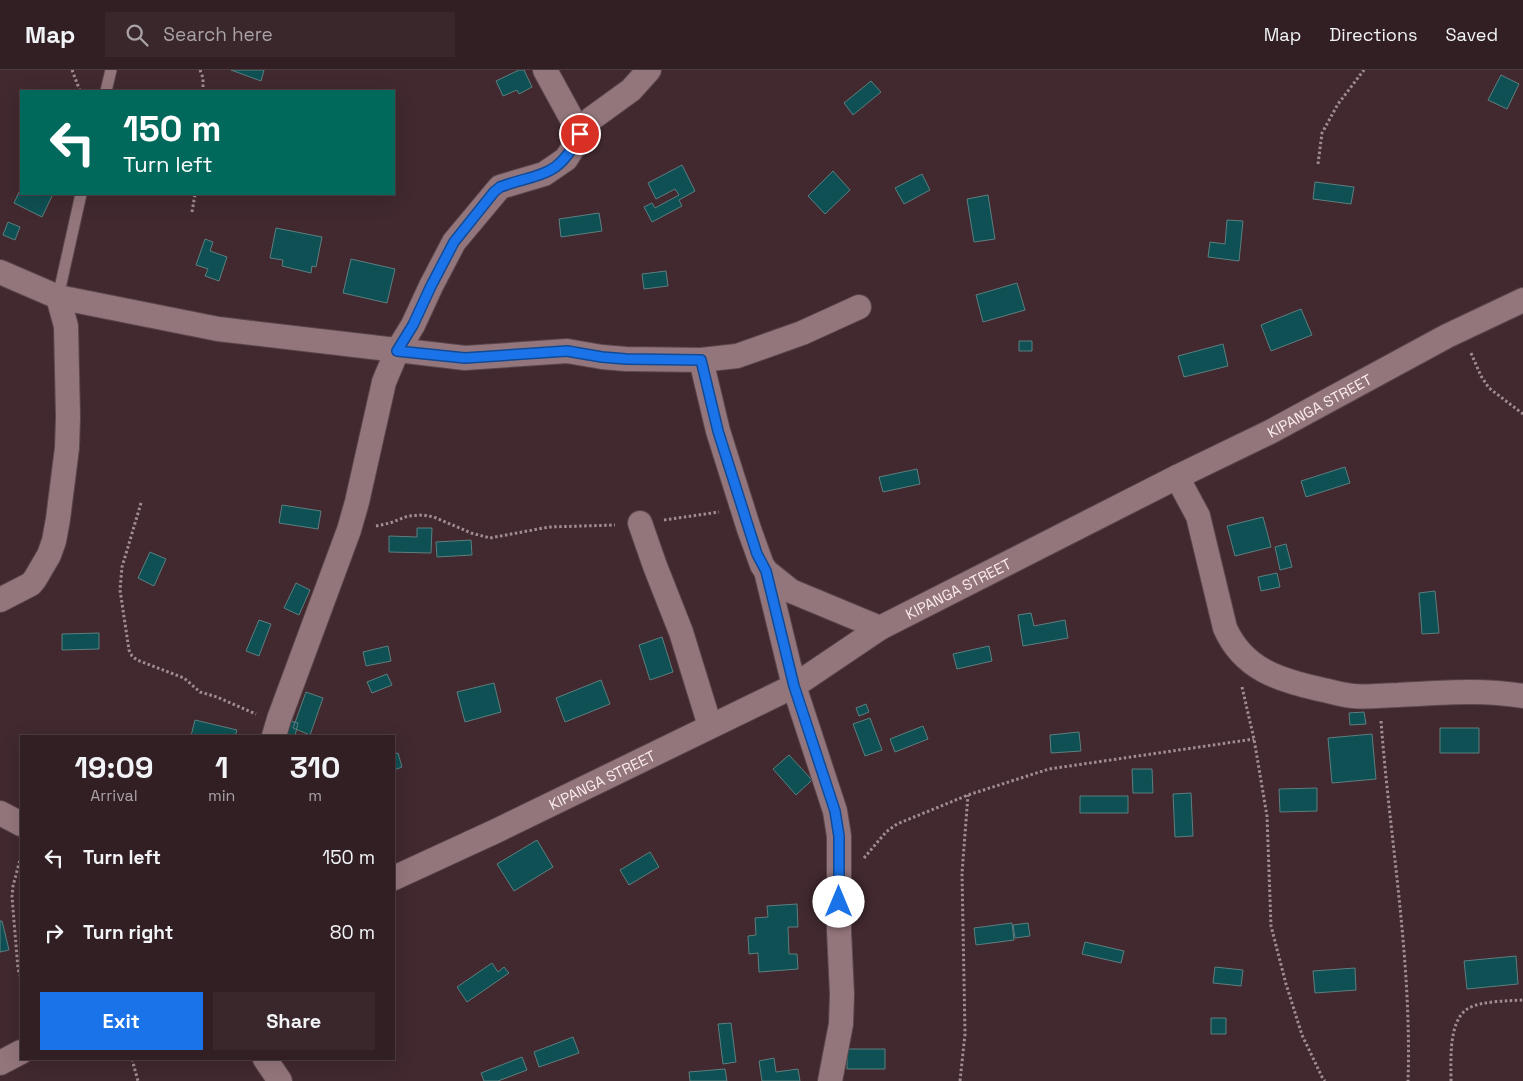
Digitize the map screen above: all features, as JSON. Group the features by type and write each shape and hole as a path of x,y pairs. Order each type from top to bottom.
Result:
{"street":[{"path":"545,70 580,134"},
{"path":"275,732 349,530 382,390 397,351 413,325 454,242 500,187 544,174 557,166 569,154 591,119 631,90 649,70"},
{"path":"0,272 58,297 218,329 465,358 567,351 618,359 701,360 736,356 802,333 859,307"},
{"path":"0,600 30,584 35,579 49,555 57,526 67,448 68,417 66,326 58,297"},
{"name":"KIPANGA STREET","path":"395,878 496,831 794,686 880,628 1177,476 1270,432 1458,331 1523,300"},
{"path":"701,360 718,431 757,554 766,571 794,686 835,811 839,836 839,931 842,994 841,1024 830,1081"},
{"path":"1177,476 1198,516 1225,628 1238,651 1254,666 1289,682 1354,696 1474,691 1523,696"},
{"path":"640,523 681,632 710,726"},
{"path":"766,571 791,591 880,628"},
{"path":"0,813 20,823"},
{"path":"0,1063 20,1053"},
{"path":"265,1060 280,1081"}],"lane":[{"path":"106,90 111,70"},
{"path":"58,297 81,195"}],"path":[{"path":"72,70 80,90"},
{"path":"200,70 203,90"},
{"path":"1318,164 1322,133 1338,104 1364,70"},
{"path":"192,212 195,195"},
{"path":"1458,331 1489,388 1523,414"},
{"path":"141,503 122,567 120,590 124,623 132,656 137,660 184,678 200,692 217,697 263,717 275,732"},
{"path":"349,530 390,523 416,515 434,517 471,534 490,538 549,527 640,523 742,509"},
{"path":"1241,684 1254,739 1267,816 1271,926 1302,1035 1325,1081"},
{"path":"1379,695 1385,778 1407,978 1410,1045 1408,1081"},
{"path":"839,887 886,832 897,824 968,795 1049,769 1254,739"},
{"path":"960,1081 965,1034 962,873 968,795"},
{"path":"20,860 12,896 20,975"},
{"path":"1451,1081 1452,1040 1463,1012 1476,1005 1523,1000"},
{"path":"132,1060 138,1081"}],"building":[{"path":"231,70 264,70 261,81"},
{"path":"519,70 524,70 532,87 519,94 517,90 503,96 496,81"},
{"path":"1501,75 1519,84 1507,109 1488,100"},
{"path":"871,81 881,92 853,115 844,103"},
{"path":"682,165 695,191 679,200 682,206 652,222 644,207 652,203 655,208 679,195 675,189 656,199 648,183"},
{"path":"833,171 850,190 825,214 808,196"},
{"path":"922,174 930,190 904,204 895,188"},
{"path":"1315,182 1354,187 1351,204 1313,199"},
{"path":"20,190 20,195 53,195 42,217 14,203"},
{"path":"988,195 995,239 974,242 967,199"},
{"path":"599,213 602,231 561,237 559,219"},
{"path":"1227,220 1243,221 1239,261 1208,257 1210,242 1225,244"},
{"path":"8,222 20,227 15,240 3,235"},
{"path":"276,228 322,237 316,267 312,266 311,273 282,266 283,260 270,258"},
{"path":"205,239 213,242 210,251 227,257 219,281 205,276 208,269 196,265"},
{"path":"351,259 395,269 387,303 343,293"},
{"path":"666,271 668,286 644,289 642,274"},
{"path":"1017,283 1025,310 983,322 976,295"},
{"path":"1301,309 1312,335 1271,351 1261,325"},
{"path":"1019,341 1032,341 1032,351 1019,351"},
{"path":"1223,344 1228,366 1184,377 1178,356"},
{"path":"1345,467 1350,483 1306,497 1301,481"},
{"path":"917,469 920,484 883,492 879,477"},
{"path":"282,505 321,511 318,529 279,523"},
{"path":"1263,517 1271,547 1235,556 1227,526"},
{"path":"417,528 432,528 431,553 389,552 389,536 417,537"},
{"path":"471,540 472,555 437,557 436,542"},
{"path":"1286,544 1292,567 1280,570 1275,547"},
{"path":"150,552 166,559 154,586 138,578"},
{"path":"1277,573 1280,587 1261,591 1258,577"},
{"path":"296,583 310,590 299,615 284,608"},
{"path":"1435,591 1439,633 1422,634 1419,593"},
{"path":"1031,613 1034,626 1065,620 1068,638 1023,646 1018,615"},
{"path":"259,620 271,624 259,656 246,651"},
{"path":"99,633 99,649 62,650 62,634"},
{"path":"662,637 673,672 650,680 639,645"},
{"path":"388,646 391,661 366,666 363,652"},
{"path":"989,646 992,661 957,669 953,654"},
{"path":"387,674 392,685 372,693 367,682"},
{"path":"601,680 610,704 565,722 556,698"},
{"path":"494,683 501,712 465,722 457,692"},
{"path":"306,692 323,698 310,735 293,728"},
{"path":"866,704 869,712 859,716 856,708"},
{"path":"1364,712 1366,724 1350,725 1349,713"},
{"path":"870,718 882,750 865,756 853,724"},
{"path":"283,719 298,723 295,735 279,735"},
{"path":"195,720 237,730 235,735 191,735"},
{"path":"923,726 928,739 895,752 890,739"},
{"path":"1440,728 1479,728 1479,753 1440,753"},
{"path":"1079,732 1081,751 1051,753 1050,735"},
{"path":"1372,734 1376,779 1332,783 1328,738"},
{"path":"398,753 402,767 395,770 395,754"},
{"path":"789,755 812,780 796,795 773,769"},
{"path":"1132,769 1152,769 1153,793 1133,793"},
{"path":"1317,788 1317,811 1280,812 1279,789"},
{"path":"1191,793 1193,836 1175,837 1173,794"},
{"path":"1080,796 1128,796 1128,813 1080,813"},
{"path":"537,840 553,867 514,891 497,864"},
{"path":"650,852 659,867 629,885 620,870"},
{"path":"797,904 798,927 788,927 789,954 797,954 798,969 759,972 758,953 749,954 748,936 756,935 755,918 768,917 767,906"},
{"path":"0,921 2,921 9,950 0,952"},
{"path":"1012,923 1014,940 976,945 974,928"},
{"path":"1028,923 1030,936 1015,938 1013,925"},
{"path":"1085,942 1124,951 1121,963 1082,954"},
{"path":"1516,956 1518,984 1467,989 1464,961"},
{"path":"492,963 498,972 504,967 509,973 467,1002 457,987"},
{"path":"1215,967 1243,970 1241,986 1213,983"},
{"path":"1355,968 1356,990 1315,993 1313,971"},
{"path":"1211,1018 1226,1018 1226,1034 1211,1034"},
{"path":"731,1023 736,1062 723,1064 718,1024"},
{"path":"573,1037 579,1053 539,1067 534,1052"},
{"path":"847,1049 885,1049 885,1069 847,1069"},
{"path":"522,1057 527,1070 498,1081 484,1081 481,1073"},
{"path":"774,1058 776,1072 798,1069 800,1081 762,1081 759,1061"},
{"path":"725,1069 727,1081 690,1081 689,1072"}],"route":[{"path":"580,134 566,159 557,166 544,174 507,184 494,192 454,242 413,325 397,351 465,358 567,351 626,359 701,360 718,431 757,554 766,571 794,686 835,811 839,836 839,902"}]}
